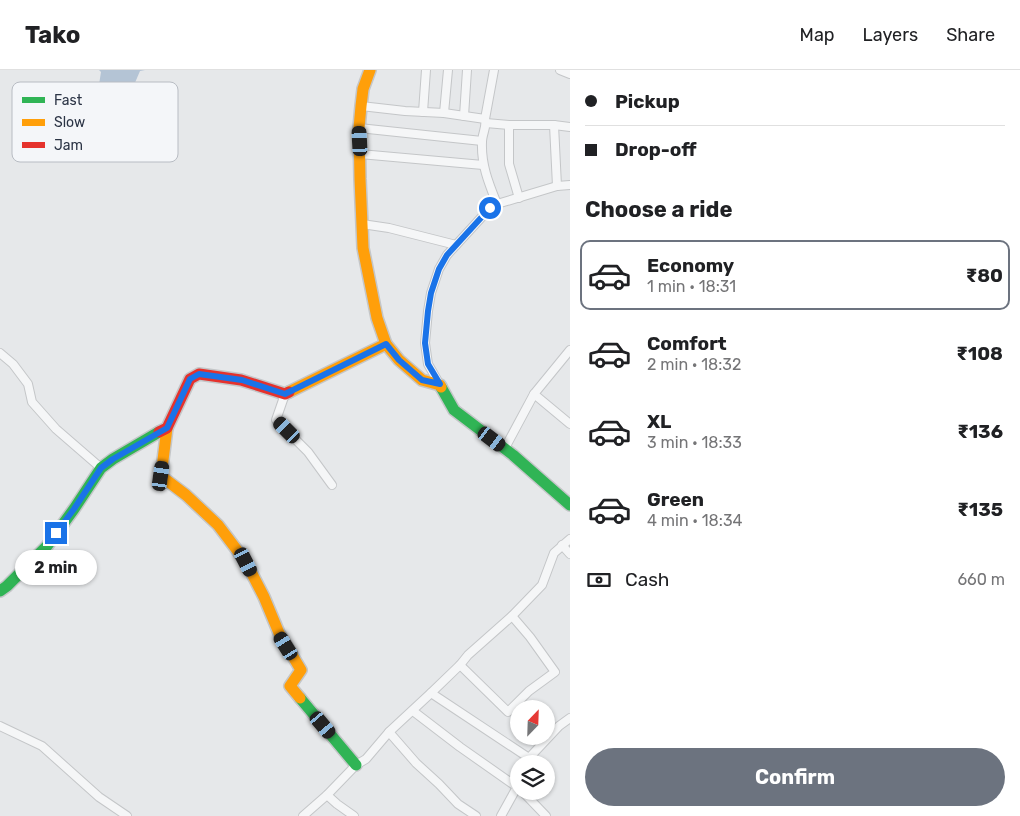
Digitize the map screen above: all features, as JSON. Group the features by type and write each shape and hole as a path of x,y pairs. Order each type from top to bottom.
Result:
{"street":[{"path":"370,70 363,89 361,106 359,128 360,180 363,248 376,318 386,344 399,360 422,380 440,384"},
{"path":"423,112 426,70"},
{"path":"444,113 448,70"},
{"path":"464,116 468,70"},
{"path":"494,70 482,141 483,164 497,204"},
{"path":"560,70 570,74"},
{"path":"361,106 405,112 444,113 509,125 570,127"},
{"path":"509,125 509,164 519,198"},
{"path":"554,125 557,186"},
{"path":"359,128 482,141"},
{"path":"360,154 483,164"},
{"path":"570,185 557,186 497,204 490,208 456,245 447,255 439,269 431,293 425,343 428,364 454,410 505,448 570,505"},
{"path":"362,224 389,228 456,245"},
{"path":"356,764 290,686 301,670 279,633 264,597 246,562 218,525 186,495 161,476 167,428 190,379 199,374 242,380 285,394 386,344"},
{"path":"505,448 534,394 570,350"},
{"path":"0,353 12,364 28,384 32,402 56,429 101,468"},
{"path":"285,394 276,420 308,452 332,485"},
{"path":"534,394 570,424"},
{"path":"0,591 8,586 47,546 101,468 167,428"},
{"path":"303,816 327,795 356,764 366,759 389,732 413,711 468,655 512,616 542,585 554,552 570,538"},
{"path":"562,545 570,554"},
{"path":"460,665 508,712 529,692 555,672 512,616"},
{"path":"431,693 529,758 570,718"},
{"path":"413,711 510,783"},
{"path":"0,726 42,746 99,797 127,816"},
{"path":"389,732 416,763 458,804 476,816"},
{"path":"327,795 354,816"},
{"path":"501,816 512,800"},
{"path":"530,800 546,816"}],"water":[{"path":"99,70 145,70 140,71 135,82 99,82 101,72"}],"traffic: fast":[{"path":"441,387 454,410 513,455 570,505"},
{"path":"0,591 47,546 101,468 159,432"},
{"path":"300,698 356,765"}],"traffic: slow":[{"path":"370,70 363,89 361,106 359,128 360,179 363,248 377,318 386,344 399,360 422,380 440,385 441,387"},
{"path":"289,392 386,344"},
{"path":"167,428 161,476 186,495 218,525 246,562 264,597 279,633 301,670 290,686 300,698"}],"traffic: jam":[{"path":"159,432 167,428 190,379 199,374 241,380 285,394 289,392"}],"route":[{"path":"56,533 101,468 167,428 190,379 199,374 242,380 285,394 386,344 399,360 422,380 440,384 428,364 425,343 431,293 439,269 447,255 490,208"}]}
